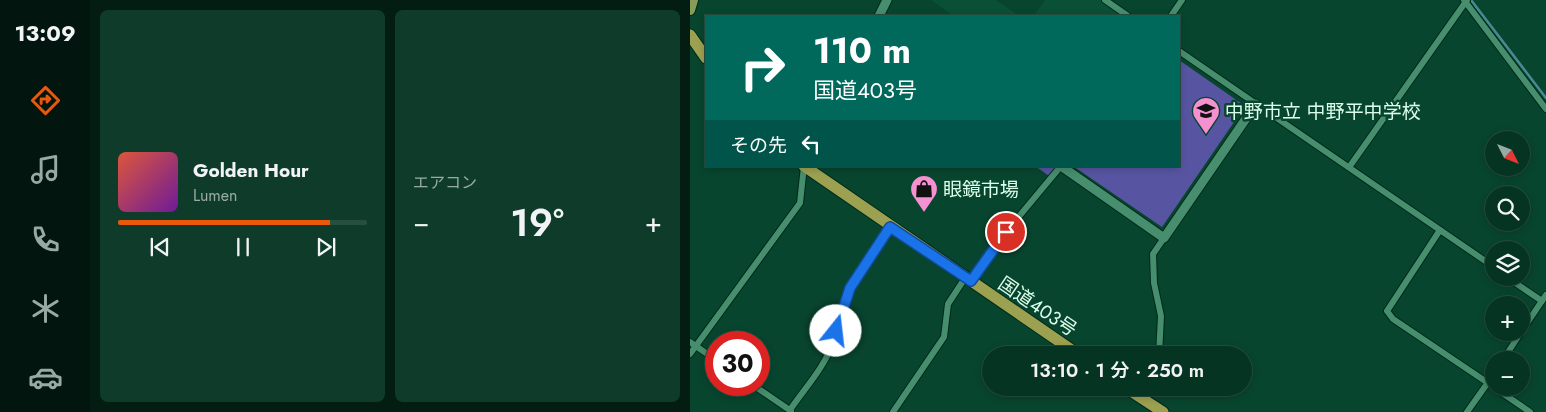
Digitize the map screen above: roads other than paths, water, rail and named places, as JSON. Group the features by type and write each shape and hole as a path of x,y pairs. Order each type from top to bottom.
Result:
{"highway":[{"path":"690,35 705,57"},
{"name":"国道403号","path":"805,167 890,227 1066,346"},
{"path":"1145,396 1163,412"}],"main road":[{"path":"690,10 693,0"}],"street":[{"path":"880,15 888,0"},
{"path":"1105,0 1127,15"},
{"path":"1172,15 1182,0"},
{"path":"1350,166 1466,1 1546,108"},
{"path":"1180,52 1350,166 1485,261"},
{"path":"1159,346 1161,316 1154,282 1153,254 1256,104"},
{"path":"690,354 693,344 800,203 804,167"},
{"path":"893,412 944,337 948,304 1060,167"},
{"path":"1062,167 1164,238"},
{"path":"769,396 791,411 823,362 833,342 838,319 850,288 890,227"},
{"path":"1440,230 1387,311 1393,319 1485,381"},
{"path":"1522,286 1544,298 1530,319"},
{"path":"693,344 705,352"},
{"path":"1467,412 1485,393"},
{"path":"1507,396 1530,412"}],"waterway":[{"path":"1471,0 1546,98"}],"place":[{"name":"中野市立 中野平中学校","path":"1206,135"},
{"name":"眼鏡市場","path":"924,213"}]}
